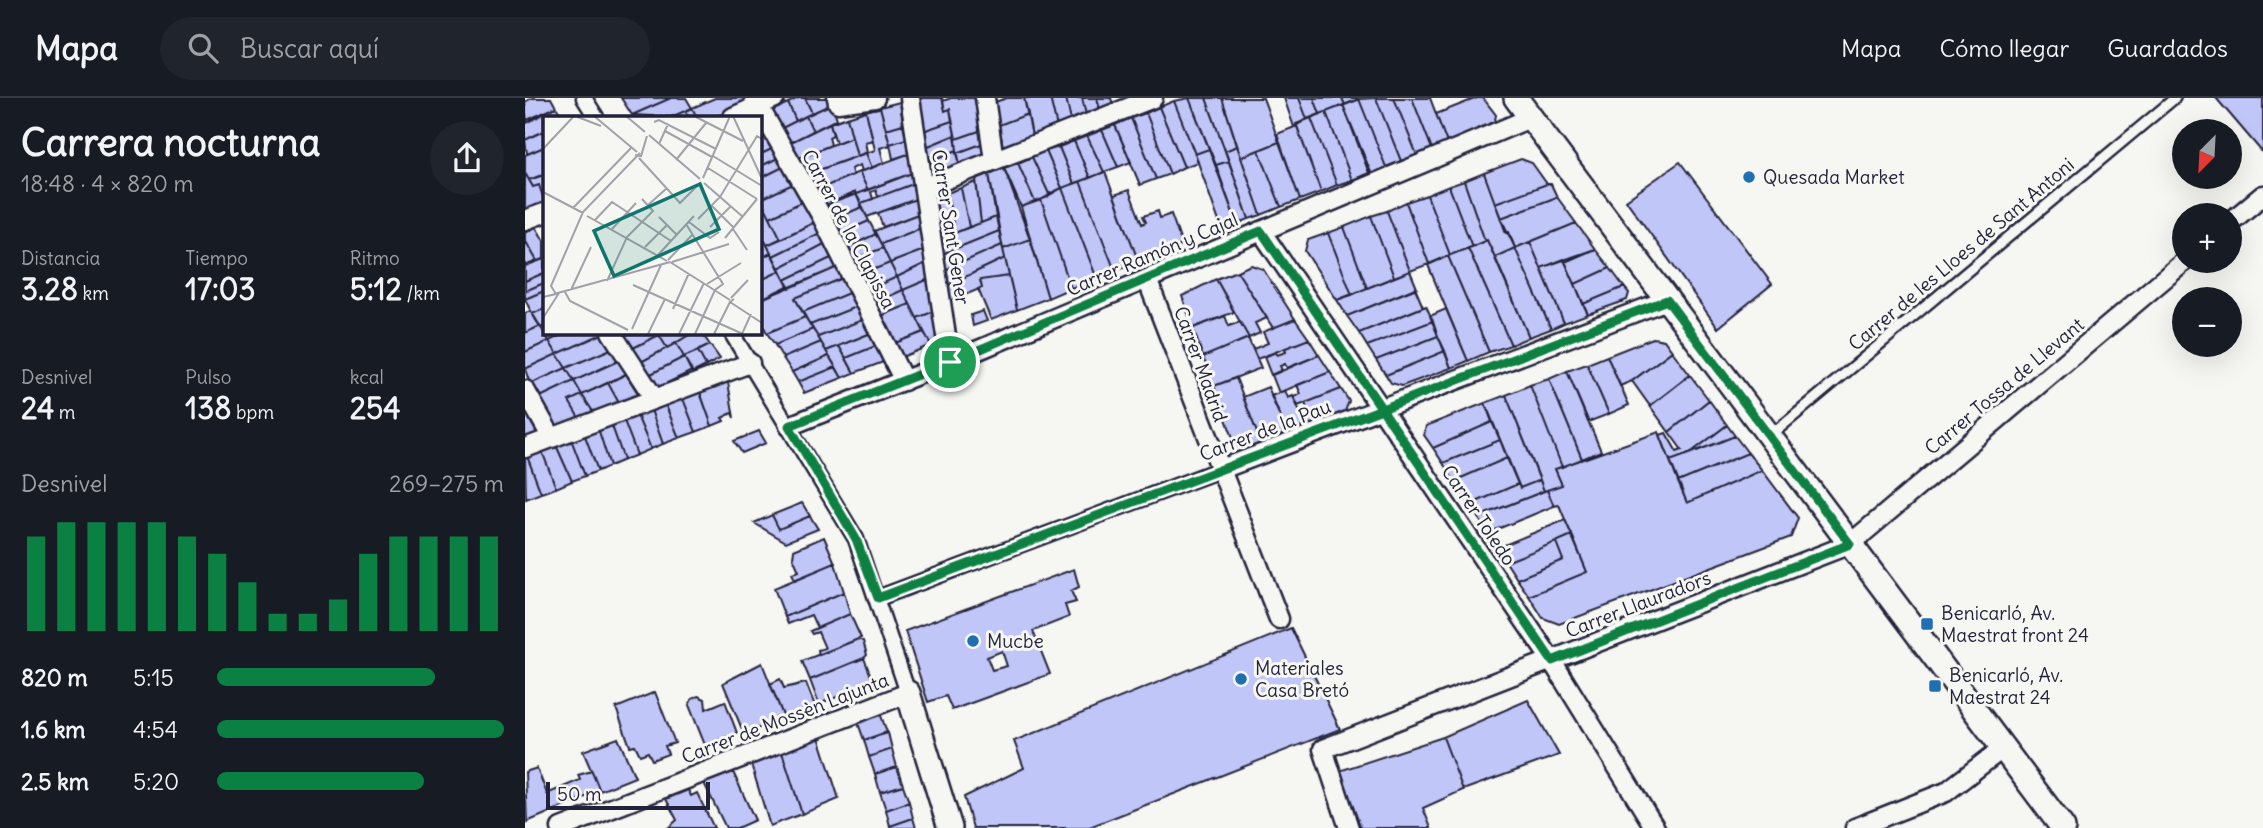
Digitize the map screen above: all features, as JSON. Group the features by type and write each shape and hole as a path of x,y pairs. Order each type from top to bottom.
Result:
{"street":[{"path":"584,98 595,116"},
{"path":"837,98 838,103 875,98"},
{"name":"Carrer Sant Gener","path":"910,98 950,362"},
{"path":"985,98 994,160"},
{"path":"924,188 1124,103 1153,98"},
{"path":"1516,98 2063,828"},
{"path":"735,116 763,101"},
{"name":"Carrer de la Clapissa","path":"763,101 904,381"},
{"name":"Carrer Ramón y Cajal","path":"789,426 950,362 1530,118"},
{"path":"2242,212 2263,195"},
{"name":"Carrer Toledo","path":"1261,231 1552,661 1655,828"},
{"name":"Carrer Tossa de Llevant","path":"1850,544 2172,272"},
{"name":"Carrer Madrid","path":"1147,279 1279,620"},
{"name":"Carrer de la Pau","path":"878,598 1667,300"},
{"path":"612,334 653,398"},
{"path":"732,334 856,539 878,598 950,828"},
{"path":"525,448 750,363"},
{"path":"525,390 552,438"},
{"name":"Carrer Llauradors","path":"1349,828 1323,749 1850,544"},
{"name":"Carrer de Mossèn Lajunta","path":"561,828 908,693"},
{"path":"1864,826 1945,792 2003,748"}],"lane":[{"name":"Carrer de les Lloes de Sant Antoni","path":"1769,437 2175,98"}],"building":[{"path":"532,98 551,98 556,107 527,123 525,102"},
{"path":"621,98 671,98 632,115"},
{"path":"671,98 686,98 692,108 673,116 632,115"},
{"path":"715,98 743,98 747,103 717,116 696,116 692,108"},
{"path":"805,98 812,113 796,121 788,103"},
{"path":"805,98 829,98 832,104 812,113"},
{"path":"918,98 942,98 945,111 950,109 952,121 923,131"},
{"path":"951,98 977,98 982,130 956,139 950,109 945,111 943,101"},
{"path":"1007,98 1024,98 1028,114 999,125 995,102"},
{"path":"1024,98 1050,98 1057,127 1032,136"},
{"path":"1050,98 1066,98 1071,121 1057,127"},
{"path":"1066,98 1082,98 1086,115 1071,121"},
{"path":"1082,98 1097,98 1100,110 1086,115"},
{"path":"1097,98 1111,98 1113,105 1100,110"},
{"path":"1189,98 1206,98 1229,161 1216,165"},
{"path":"1189,98 1209,149 1195,154 1174,101"},
{"path":"1206,98 1222,98 1237,146 1225,151"},
{"path":"1222,98 1263,98 1279,142 1241,157"},
{"path":"1284,98 1299,98 1307,119 1294,127"},
{"path":"1299,98 1314,98 1320,114 1307,119"},
{"path":"1314,98 1342,98 1345,105 1320,114"},
{"path":"1342,98 1357,98 1358,100 1345,105"},
{"path":"1376,98 1401,161 1386,167 1359,99"},
{"path":"1376,98 1394,98 1417,155 1401,161"},
{"path":"1394,98 1412,98 1432,149 1417,155"},
{"path":"1412,98 1430,98 1447,143 1432,149"},
{"path":"1483,98 1496,115 1494,125 1447,143 1436,114"},
{"path":"2216,98 2263,98 2263,153 2242,128 2242,119 2234,119"},
{"path":"1359,99 1386,167 1385,171 1372,175 1343,105"},
{"path":"1174,101 1198,162 1184,167 1159,107"},
{"path":"900,102 903,124 886,129 880,107"},
{"path":"788,103 796,121 780,129 770,111"},
{"path":"832,104 837,119 813,131 806,116"},
{"path":"1343,105 1369,173 1352,180 1326,112"},
{"path":"556,107 562,116 543,116 543,131 525,140 525,121"},
{"path":"880,107 890,145 880,148 884,163 872,168 866,153 875,150 866,111"},
{"path":"1159,107 1184,167 1170,174 1146,113"},
{"path":"692,108 696,116 688,116 685,111"},
{"path":"685,111 688,116 673,116"},
{"path":"866,111 873,140 865,142 867,152 857,156 847,117"},
{"path":"1326,112 1352,180 1337,185 1311,118"},
{"path":"1146,113 1170,174 1156,179 1131,118"},
{"path":"1028,114 1032,136 1003,147 999,125"},
{"path":"806,116 813,131 789,143 780,129"},
{"path":"847,117 852,137 836,143 830,123"},
{"path":"1131,118 1156,179 1140,185 1115,125"},
{"path":"1311,118 1337,185 1321,192 1296,124"},
{"path":"952,121 955,135 926,147 923,131"},
{"path":"830,123 833,135 829,137 831,145 798,158 789,143"},
{"path":"903,124 906,139 890,144 886,129"},
{"path":"1115,125 1131,162 1118,167 1102,130"},
{"path":"1297,126 1321,192 1300,200 1277,134"},
{"path":"982,130 984,143 957,153 956,139"},
{"path":"1102,130 1118,167 1104,172 1087,136"},
{"path":"543,131 543,147 527,154 525,140"},
{"path":"765,132 774,148 761,154 761,134"},
{"path":"955,135 957,150 928,162 926,147"},
{"path":"1087,136 1104,172 1090,178 1074,141"},
{"path":"852,137 857,156 808,174 798,158"},
{"path":"906,139 908,154 893,159 890,144"},
{"path":"1074,141 1090,178 1074,184 1059,147"},
{"path":"1279,142 1300,200 1281,207 1259,150"},
{"path":"984,143 986,155 960,165 957,153"},
{"path":"1237,146 1261,215 1249,219 1225,151"},
{"path":"543,147 543,175 529,180 525,173 525,155"},
{"path":"1059,147 1074,184 1062,188 1046,151"},
{"path":"774,148 780,157 761,166 761,154"},
{"path":"1209,149 1237,224 1222,230 1195,154"},
{"path":"957,150 960,165 930,175 928,162"},
{"path":"1259,150 1281,207 1261,215 1241,157"},
{"path":"1046,151 1062,188 1049,194 1032,157"},
{"path":"866,153 872,168 862,171 860,165 851,169 853,175 817,190 808,174"},
{"path":"908,154 912,173 868,190 859,172"},
{"path":"780,157 785,166 761,178 761,166"},
{"path":"1032,157 1049,194 1048,197 1035,202 1018,163"},
{"path":"1521,159 1532,163 1547,184 1495,203 1484,173"},
{"path":"1229,161 1249,219 1237,224 1216,165"},
{"path":"1680,162 1772,284 1718,328 1626,200"},
{"path":"1018,163 1035,202 1021,207 1004,168"},
{"path":"785,166 795,183 761,199 761,178"},
{"path":"1004,168 1030,239 1003,249 989,174"},
{"path":"859,172 868,190 824,206 817,190"},
{"path":"1105,172 1139,263 1115,271 1080,181"},
{"path":"525,173 533,187 539,185 543,204 525,211"},
{"path":"912,173 913,184 878,197 876,190 871,192 873,199 861,203 856,194"},
{"path":"1484,173 1506,233 1509,232 1515,248 1495,257 1487,240 1485,241 1464,181"},
{"path":"543,174 543,197 539,185 533,187 529,180"},
{"path":"989,174 996,217 981,223 976,179"},
{"path":"1080,181 1115,271 1097,279 1062,188"},
{"path":"1464,181 1485,241 1472,247 1449,186"},
{"path":"976,182 981,223 969,227 961,188"},
{"path":"795,183 804,201 770,217 761,199"},
{"path":"913,184 916,199 867,217 861,203"},
{"path":"1551,184 1557,197 1501,218 1495,203"},
{"path":"1449,186 1472,247 1450,255 1427,195"},
{"path":"961,188 969,227 955,233 947,193"},
{"path":"1062,188 1097,279 1071,288 1041,200"},
{"path":"1129,190 1142,224 1146,222 1143,216 1158,211 1160,218 1171,214 1182,245 1139,263 1114,195"},
{"path":"855,192 862,207 832,220 824,206"},
{"path":"947,193 955,233 996,217 999,231 942,254 933,202 936,197"},
{"path":"1427,195 1450,255 1429,264 1406,202"},
{"path":"1557,197 1576,223 1515,248 1501,218"},
{"path":"761,199 781,239 767,245 764,239 761,240"},
{"path":"916,199 918,214 883,227 878,213"},
{"path":"1041,200 1071,288 1048,298 1021,207"},
{"path":"804,201 815,222 781,239 770,217"},
{"path":"1406,202 1429,264 1410,271 1387,211"},
{"path":"862,207 869,221 839,234 832,220"},
{"path":"1387,211 1410,271 1394,277 1371,216"},
{"path":"918,214 921,228 881,244 874,231"},
{"path":"1371,216 1394,277 1367,288 1344,227"},
{"path":"869,221 876,234 846,248 839,234"},
{"path":"815,222 820,233 773,256 767,245"},
{"path":"1576,223 1595,249 1541,268 1530,242"},
{"path":"536,227 543,239 543,259 537,261 525,240 525,232"},
{"path":"1344,227 1367,288 1352,295 1328,233"},
{"path":"921,228 924,250 890,263 881,244"},
{"path":"999,231 1002,245 945,270 942,254"},
{"path":"820,233 826,243 779,268 773,256"},
{"path":"1328,233 1352,295 1337,300 1305,251 1308,240"},
{"path":"876,234 883,248 852,260 846,248"},
{"path":"764,239 771,253 761,258 761,240"},
{"path":"1030,239 1048,298 1017,310 1003,249"},
{"path":"525,240 537,261 525,266"},
{"path":"1487,240 1529,337 1511,345 1468,248"},
{"path":"1530,242 1564,323 1551,329 1515,248"},
{"path":"826,243 833,257 785,280 779,268"},
{"path":"1002,245 1005,258 948,285 945,270"},
{"path":"883,248 890,263 860,275 852,260"},
{"path":"1468,248 1511,345 1489,352 1448,256"},
{"path":"1515,248 1551,329 1529,337 1495,257"},
{"path":"1595,249 1610,268 1575,284 1565,262"},
{"path":"924,250 926,263 897,277 890,263"},
{"path":"771,253 780,271 761,280 761,258"},
{"path":"1448,256 1489,352 1468,361 1428,265"},
{"path":"833,257 838,267 790,288 785,280"},
{"path":"1005,258 1009,276 980,280 982,288 950,301 948,285"},
{"path":"543,259 543,273 525,281 525,266"},
{"path":"1564,259 1588,314 1564,323 1541,268"},
{"path":"890,263 897,277 868,290 860,275"},
{"path":"926,263 929,279 903,290 897,277"},
{"path":"1251,265 1263,269 1295,319 1273,328 1237,271"},
{"path":"838,267 843,278 795,298 805,317 767,333 764,327 761,329 761,299"},
{"path":"1610,268 1624,287 1583,304 1575,284"},
{"path":"780,271 788,286 761,299 761,280"},
{"path":"1237,271 1267,318 1255,323 1260,333 1249,338 1216,279"},
{"path":"1410,271 1417,288 1347,316 1337,300"},
{"path":"543,273 543,283 525,291 525,281"},
{"path":"1009,276 1017,310 991,320 978,289 982,288 980,280"},
{"path":"897,277 903,290 874,303 868,290"},
{"path":"843,278 851,292 803,312 795,298"},
{"path":"929,279 935,311 917,318 903,290"},
{"path":"1216,279 1234,312 1193,328 1182,296"},
{"path":"543,283 543,291 525,299 525,291"},
{"path":"1624,287 1629,293 1627,300 1588,314 1583,304"},
{"path":"1415,288 1423,307 1359,333 1347,316"},
{"path":"903,290 910,304 881,316 874,303"},
{"path":"543,291 543,309 532,314 525,299"},
{"path":"851,292 858,306 810,325 803,312"},
{"path":"910,304 924,332 895,343 881,316"},
{"path":"858,306 865,319 818,337 810,325"},
{"path":"1426,306 1433,321 1367,346 1359,333"},
{"path":"543,309 543,327 541,328 532,314"},
{"path":"1446,309 1468,361 1451,368 1430,316"},
{"path":"531,311 540,326 525,333 525,313"},
{"path":"935,311 940,342 931,345 917,318"},
{"path":"983,311 987,321 973,326 971,315"},
{"path":"1225,316 1229,326 1240,322 1249,338 1203,357 1193,328"},
{"path":"805,317 813,329 775,345 767,333"},
{"path":"865,319 871,333 826,351 818,337"},
{"path":"1295,319 1309,339 1257,359 1253,349 1268,343 1263,332"},
{"path":"1433,321 1438,336 1376,360 1367,346"},
{"path":"540,326 549,341 525,352 525,333"},
{"path":"813,329 821,342 783,358 775,345"},
{"path":"924,332 931,345 902,357 895,343"},
{"path":"871,333 878,345 846,358 839,346"},
{"path":"545,334 564,334 549,341"},
{"path":"564,334 602,334 557,354 549,341"},
{"path":"602,334 611,349 566,368 557,354"},
{"path":"627,334 659,335 631,349 623,337"},
{"path":"660,334 691,334 667,348"},
{"path":"691,334 702,334 710,345 684,357 676,343"},
{"path":"659,335 667,348 639,363 631,349"},
{"path":"1438,336 1445,351 1386,375 1376,360"},
{"path":"1248,338 1261,368 1214,386 1203,357"},
{"path":"1653,338 1664,340 1672,351 1632,381 1620,386 1607,356"},
{"path":"1309,339 1319,355 1287,368 1285,364 1280,366 1282,370 1271,375 1264,357 1276,352 1277,355 1286,352 1285,348"},
{"path":"549,341 557,354 525,369 525,352"},
{"path":"821,342 829,356 792,372 783,358"},
{"path":"676,343 684,357 647,376 639,363"},
{"path":"710,345 720,359 706,366 698,351"},
{"path":"878,345 886,361 854,373 846,358"},
{"path":"839,346 854,373 842,378 826,351"},
{"path":"611,349 618,361 574,381 566,368"},
{"path":"698,351 706,366 692,373 684,357"},
{"path":"1445,351 1451,368 1402,386 1391,383 1386,375"},
{"path":"1672,351 1690,375 1650,406 1632,381"},
{"path":"557,354 566,368 530,384 525,369"},
{"path":"1319,355 1330,372 1279,393 1272,375"},
{"path":"829,356 836,367 798,382 792,372"},
{"path":"1607,356 1629,405 1609,414 1587,364"},
{"path":"684,357 692,371 655,389 647,376"},
{"path":"618,361 626,374 582,395 574,381"},
{"path":"1587,364 1609,414 1588,422 1567,371"},
{"path":"836,367 842,378 804,393 798,382"},
{"path":"566,368 574,381 538,398 530,384"},
{"path":"1567,371 1601,451 1582,459 1549,379"},
{"path":"1330,372 1341,389 1298,406 1294,397 1301,394 1297,385"},
{"path":"626,374 639,395 619,403 608,383"},
{"path":"1690,375 1709,400 1669,432 1650,406"},
{"path":"720,378 728,382 734,418 732,413 722,418 724,421 712,426 698,387"},
{"path":"1236,378 1261,443 1246,449 1236,446 1214,386"},
{"path":"1549,379 1582,459 1562,467 1530,385"},
{"path":"574,381 582,395 569,401 579,418 555,428 538,398"},
{"path":"608,383 619,403 594,413 582,395"},
{"path":"1530,385 1562,467 1555,469 1562,485 1544,491 1506,395"},
{"path":"1268,387 1287,433 1261,443 1243,397"},
{"path":"699,389 712,426 696,432 682,396"},
{"path":"1341,389 1349,401 1345,411 1306,426 1302,416 1309,413 1305,403"},
{"path":"1285,390 1288,398 1293,396 1306,426 1287,433 1271,396"},
{"path":"582,395 594,413 579,418 569,401"},
{"path":"1506,395 1540,480 1520,488 1485,403"},
{"path":"682,396 696,432 679,438 665,403"},
{"path":"1709,400 1727,425 1689,454 1670,461 1660,435 1666,433 1677,452 1682,450 1669,432"},
{"path":"664,401 679,438 663,444 650,407"},
{"path":"1485,403 1492,422 1433,448 1424,435 1426,426"},
{"path":"650,407 663,444 651,449 636,413"},
{"path":"525,411 538,435 525,439"},
{"path":"636,413 651,449 637,455 623,418"},
{"path":"623,418 637,455 624,460 611,423"},
{"path":"1492,422 1500,440 1443,463 1433,448"},
{"path":"611,423 624,460 610,466 598,428"},
{"path":"1727,425 1735,436 1689,454"},
{"path":"598,428 610,466 598,471 584,433"},
{"path":"759,431 766,443 742,453 734,441"},
{"path":"1659,432 1687,503 1762,470 1798,518 1791,537 1559,624 1543,618 1529,596 1587,572 1559,505 1554,506 1547,490 1562,485 1555,469"},
{"path":"584,433 598,471 585,476 571,439"},
{"path":"1735,436 1748,453 1678,482 1670,461"},
{"path":"571,439 585,476 572,481 556,445"},
{"path":"1500,440 1507,458 1454,481 1443,463"},
{"path":"556,445 572,481 556,488 542,451"},
{"path":"542,451 556,488 541,493 527,456"},
{"path":"1748,453 1762,470 1687,503 1678,482"},
{"path":"527,456 541,493 526,499 525,457"},
{"path":"1507,458 1518,484 1469,505 1454,481"},
{"path":"1540,480 1544,491 1478,517 1469,505 1518,484 1520,488"},
{"path":"1547,490 1554,506 1488,533 1478,517"},
{"path":"802,503 810,516 779,529 772,515"},
{"path":"772,515 779,529 810,516 818,529 786,542 754,523"},
{"path":"1565,520 1572,535 1556,542 1506,562 1497,548"},
{"path":"1572,535 1587,572 1529,596 1517,579 1563,560 1556,542"},
{"path":"824,537 835,563 795,580 792,573 799,571 793,557 794,550"},
{"path":"1556,542 1563,560 1517,579 1506,562"},
{"path":"835,563 844,592 785,617 774,588"},
{"name":"Mucbe","path":"1074,569 1079,587 1071,591 1076,602 1065,605 1069,617 1033,631 1050,674 952,710 946,696 928,702 905,631","holes":["1002,651 1007,666 992,670 987,657"]},
{"path":"844,592 850,614 817,628 811,615 788,624 785,617"},
{"path":"850,614 861,638 819,655 818,650 825,648 818,632 812,634 810,631"},
{"name":"Materiales Casa Bretó","path":"1291,628 1340,729 1087,828 973,828 964,797 1024,768 1014,741"},
{"path":"858,639 863,641 867,655 864,658 810,680 802,661"},
{"path":"864,658 872,679 868,685 819,704 810,680"},
{"path":"762,663 784,718 744,734 723,683"},
{"path":"780,679 784,688 806,683 815,706 784,718 770,684"},
{"path":"655,692 675,743 665,746 668,754 652,760 648,752 640,755 635,745 630,746 616,708"},
{"path":"698,696 705,699 706,709 725,701 737,733 705,745 689,705 692,699"},
{"path":"1528,700 1559,755 1463,790 1443,737"},
{"path":"880,713 887,732 864,740 858,723"},
{"path":"888,733 892,749 869,757 864,740"},
{"path":"819,737 839,799 802,814 782,752"},
{"path":"1443,737 1463,790 1423,808 1431,828 1361,828 1339,771"},
{"path":"618,738 635,777 600,791 583,751"},
{"path":"892,749 897,767 875,774 869,757"},
{"path":"782,752 802,814 770,826 751,764"},
{"path":"897,767 903,785 880,792 875,774"},
{"path":"537,768 547,794 580,780 578,775 592,771 600,791 527,822 525,772"},
{"path":"733,772 755,820 737,828 726,828 704,783"},
{"path":"903,785 909,802 886,810 880,792"},
{"path":"688,790 691,796 697,793 714,828 668,828 677,820 666,799"},
{"path":"909,802 913,818 890,826 886,810"},
{"path":"913,818 916,828 890,826"}],"place":[{"name":"Quesada Market","path":"1749,177"},
{"name":"Benicarló, Av. Maestrat front 24","path":"1927,624"},
{"name":"Mucbe","path":"973,641"},
{"name":"Materiales Casa Bretó","path":"1241,679"},
{"name":"Benicarló, Av. Maestrat 24","path":"1935,686"}],"route":[{"path":"950,362 789,426 856,539 878,598 1382,409 1552,661 1850,544 1667,300 1382,409 1261,231 950,362"}]}
